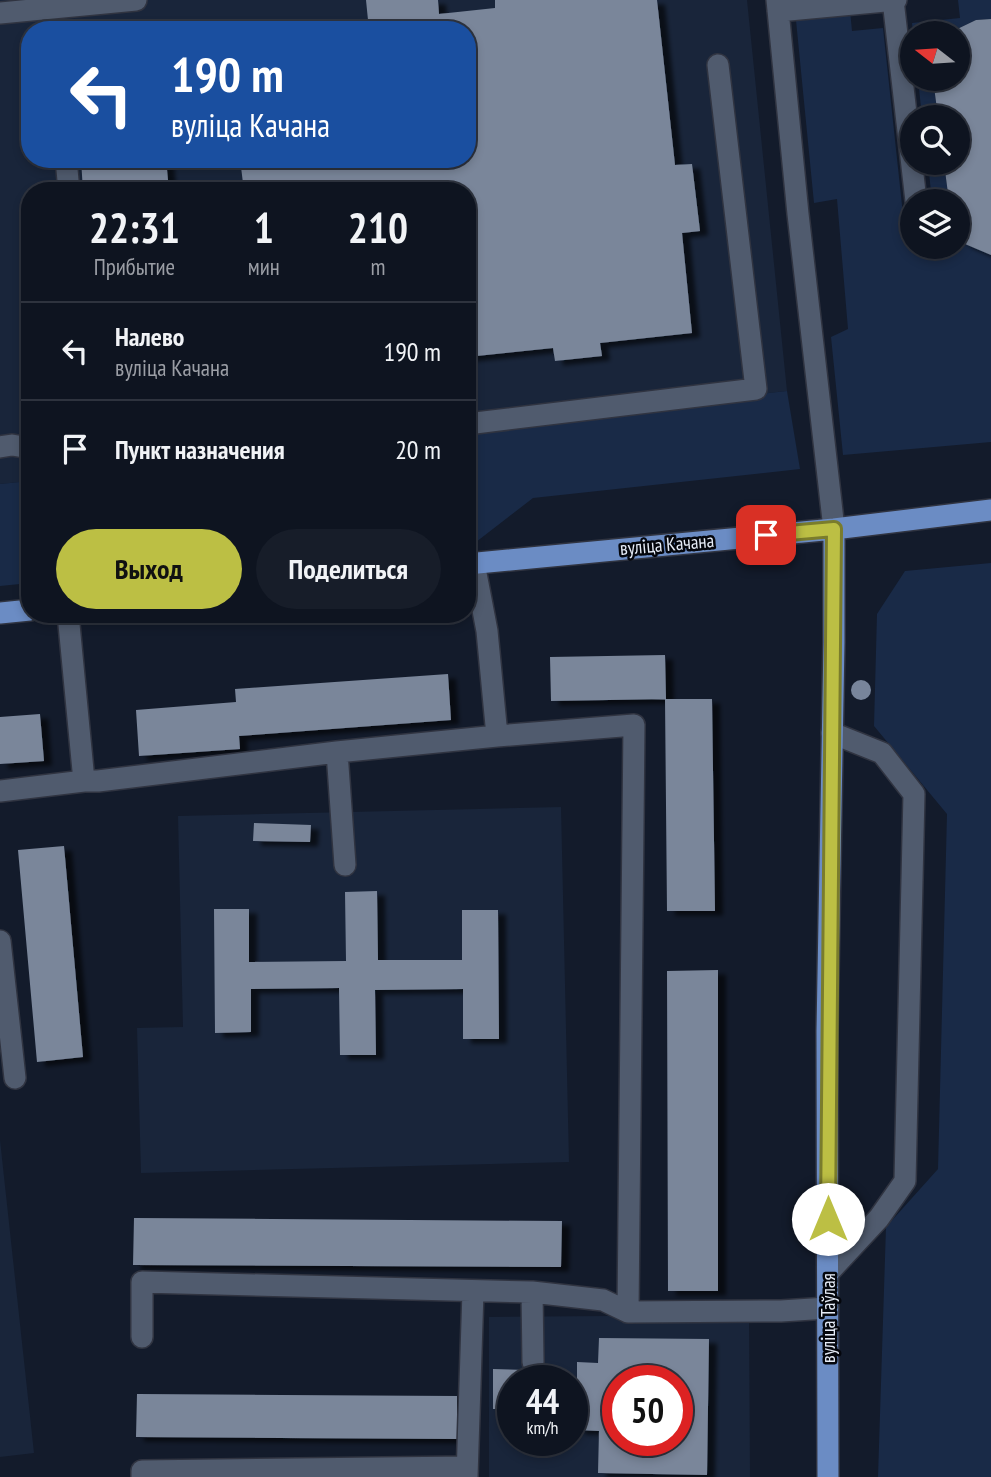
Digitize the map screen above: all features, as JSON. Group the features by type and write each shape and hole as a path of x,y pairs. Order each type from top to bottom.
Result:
{"main road":[{"name":"вуліца Качана","path":"476,563 834,529 991,510"},
{"name":"вуліца Таўлая","path":"828,1477 827,1031 834,529"},
{"path":"0,613 21,611"}],"lane":[{"path":"6,8 136,0"},
{"path":"834,529 798,214 778,6 895,0 915,189"},
{"path":"476,423 756,389 718,65"},
{"path":"0,447 21,447"},
{"path":"476,588 487,631 497,736"},
{"path":"69,623 84,781"},
{"path":"0,791 337,752 634,724 628,1312"},
{"path":"828,1273 879,1218 905,1181 914,794 881,753 832,733"},
{"path":"337,752 345,864"},
{"path":"0,942 15,1078"},
{"path":"142,1337 142,1282 532,1292 603,1300 628,1312 828,1308"},
{"path":"142,1477 142,1471 467,1472 473,1291"},
{"path":"532,1292 533,1362"}],"shaded area":[{"path":"0,0 747,0 787,391 476,424 476,182 21,182 21,482 0,484"},
{"path":"794,0 849,0 852,31 883,28 900,189 900,259 970,259 970,246 991,255 991,442 843,455 831,337 848,329 837,199 814,203"},
{"path":"958,0 991,0 991,19 970,23 931,21 960,18"},
{"path":"919,91 935,91 936,105 921,105"},
{"path":"929,175 946,175 947,189 931,189"},
{"path":"787,391 800,469 533,498 476,542 476,424"},
{"path":"21,482 21,584 0,586 0,484"},
{"path":"991,563 991,1477 878,1477 886,1227 938,1169 947,814 874,726 877,614 905,571"},
{"path":"561,807 569,1162 141,1173 137,1028 183,1027 178,816"},
{"path":"0,1140 34,1453 0,1457"},
{"path":"749,1315 750,1477 489,1477 489,1317"}],"building":[{"path":"366,0 438,0 439,14 495,8 495,0 657,0 675,165 692,164 700,231 682,233 692,333 600,343 602,356 555,361 553,348 476,356 476,182 243,182 241,168 476,168 476,21 359,21 368,20"},
{"path":"991,19 991,255 970,246 970,189 947,189 946,175 970,175 970,105 936,105 935,91 970,91 970,23"},
{"path":"82,168 167,168 168,182 82,182"},
{"path":"665,655 666,699 551,701 550,657"},
{"path":"448,674 451,720 239,736 240,749 139,756 136,710 236,702 235,689"},
{"path":"665,699 712,699 715,911 667,911"},
{"path":"40,714 44,761 0,764 0,717"},
{"path":"254,823 311,825 310,842 253,841"},
{"path":"64,846 83,1057 37,1062 18,850"},
{"path":"377,891 378,960 462,960 462,910 498,910 499,1039 463,1039 463,989 375,990 376,1055 340,1055 339,988 251,989 251,1032 215,1033 214,909 249,909 249,962 346,961 345,892"},
{"path":"718,970 718,1291 668,1291 667,971"},
{"path":"134,1218 562,1221 561,1267 133,1265"},
{"path":"599,1338 709,1339 707,1475 598,1473 599,1431 588,1430 588,1365 577,1365 577,1362 598,1363"},
{"path":"493,1369 497,1369 497,1409 493,1409"},
{"path":"137,1394 457,1396 457,1439 136,1437"}],"route":[{"path":"766,535 834,529 827,1031 828,1219"}]}
